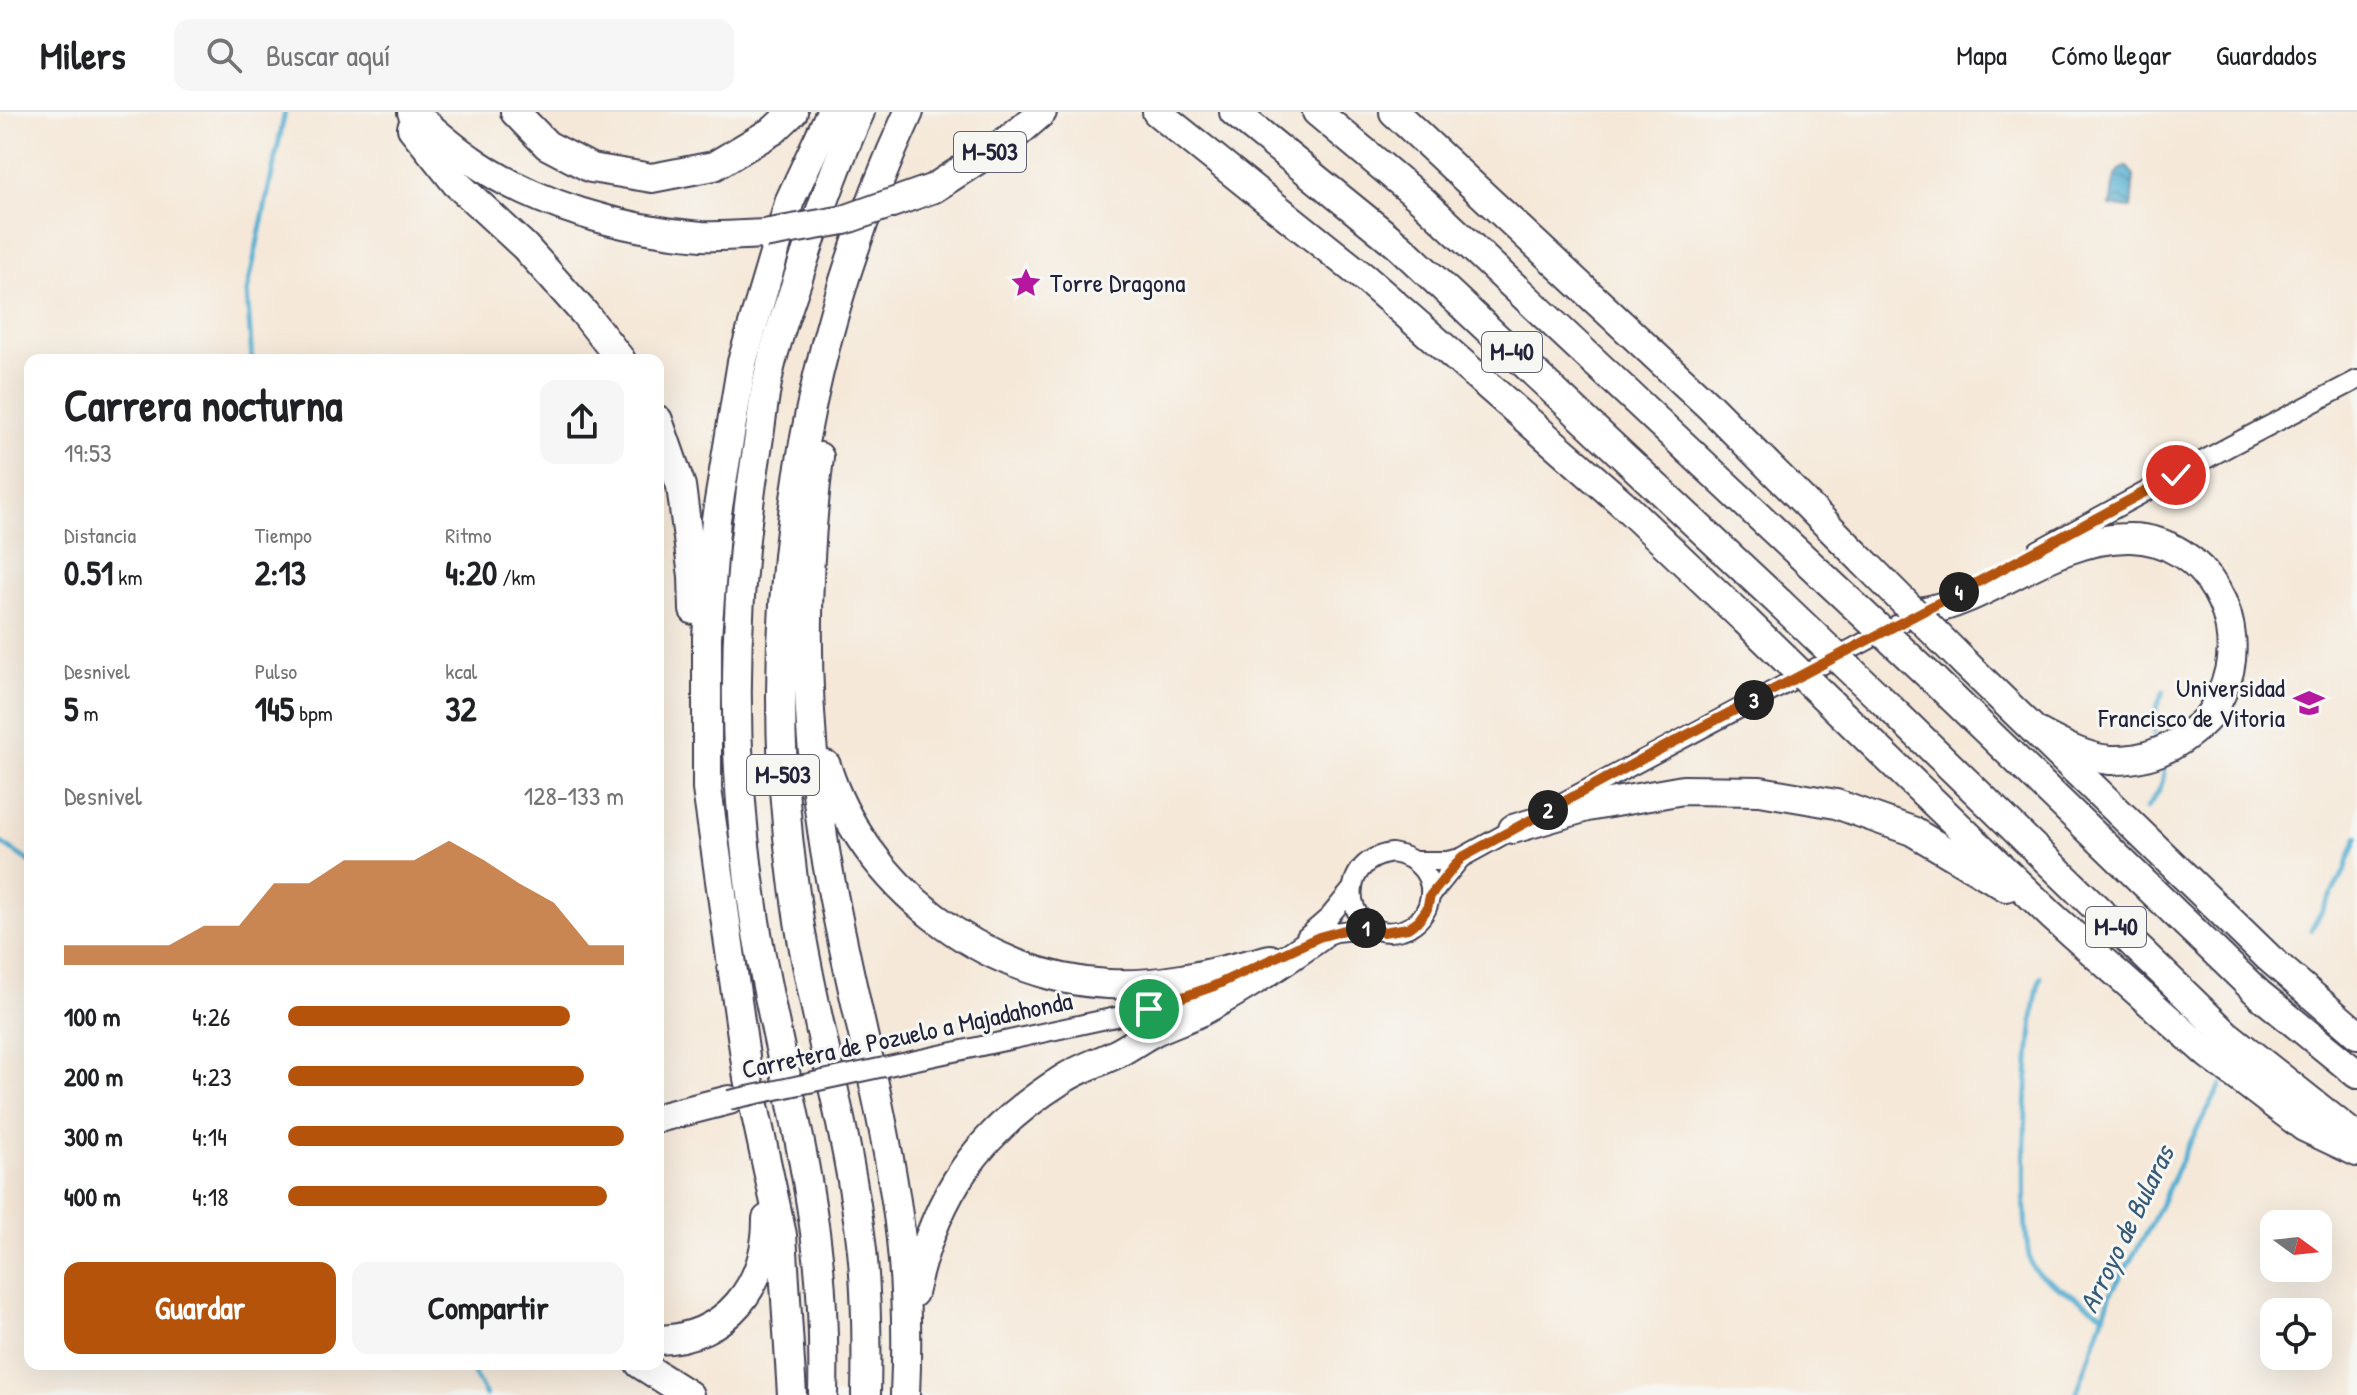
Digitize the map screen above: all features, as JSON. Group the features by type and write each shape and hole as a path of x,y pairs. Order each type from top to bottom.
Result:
{"highway":[{"path":"399,112 456,183 525,247 616,354"},
{"name":"M-503","path":"412,112 470,160 522,189 587,215 647,229 704,236 764,234 844,220 934,188 1014,136 1042,112"},
{"path":"515,112 547,145 591,168 652,178 714,166 774,130 793,112"},
{"name":"M-503","path":"707,789 707,637 716,519 737,388 790,200 831,112"},
{"name":"M-503","path":"823,1395 824,1331 818,1257 755,922 746,853 738,758 736,649 749,501 772,360 823,201 860,112"},
{"name":"M-503","path":"866,1395 867,1325 862,1250 790,855 780,720 781,651 791,518 816,379 846,267 886,161 909,112"},
{"path":"1157,112 1379,290 1622,503 2052,916 2208,1054 2304,1127 2357,1152"},
{"name":"M-40","path":"1234,112 1399,246 1886,704 2226,1034 2357,1138"},
{"name":"M-40","path":"1317,112 1423,201 1934,680 2259,994 2357,1074"},
{"path":"1394,112 1707,404 1966,664 2269,958 2357,1034"},
{"path":"1411,112 1448,164"},
{"name":"M-503","path":"886,161 847,308 820,448 809,574 809,697 824,844 896,1202 908,1329 905,1395"},
{"name":"M-503","path":"664,437 681,486 693,576 700,733 748,1078 782,1235 792,1395"},
{"path":"1920,612 1955,604 2064,551 2107,539 2146,539 2168,546 2201,569 2224,600 2232,641 2232,661 2227,682 2209,717 2177,744 2148,757 2127,759 2090,756 2037,732"},
{"name":"M-503","path":"809,697 830,780 865,846 916,904 960,936 1006,960 1058,977 1105,984 1180,981 1273,958"},
{"path":"1513,829 1587,807 1683,790 1760,791 1836,804 1912,831 2052,916"},
{"path":"908,1329 920,1263 934,1222 961,1173 987,1139 1034,1099 1066,1077 1226,997 1319,937"},
{"path":"664,1116 729,1100"},
{"name":"M-503","path":"664,1340 675,1340 704,1330 733,1311 745,1298 762,1262 767,1235 767,1166"},
{"path":"782,1235 806,1395"},
{"path":"649,1370 689,1395"}],"street":[{"path":"1416,861 1461,858 2357,380"},
{"path":"1380,854 1404,855 1416,861 1430,883 1427,909 1408,928 1383,932 1370,928 1354,905 1352,889 1360,869 1380,854"},
{"path":"1430,896 1461,858"},
{"name":"Carretera de Pozuelo a Majadahonda","path":"1273,958 1329,917 1352,889"},
{"name":"Carretera de Pozuelo a Majadahonda","path":"729,1100 1149,1009 1197,993 1319,937 1352,928 1370,928"}],"water":[{"path":"2126,166 2134,175 2131,208 2110,206 2115,178"}],"waterway":[{"path":"252,354 247,292 285,112"},
{"path":"2156,743 2154,716 2164,691"},
{"path":"2146,809 2160,787 2164,775 2163,761"},
{"name":"Arroyo de Bularas","path":"2311,930 2345,870 2357,837"},
{"path":"0,842 24,858"},
{"path":"2041,977 2031,1033 2025,1125 2028,1249 2037,1272 2104,1315"},
{"name":"Arroyo de Bularas","path":"2076,1395 2112,1291 2150,1227 2221,1085"},
{"path":"474,1370 486,1395"}],"place":[{"name":"Torre Dragona","path":"1026,283"},
{"name":"Universidad Francisco de Vitoria","path":"2309,703"}],"route":[{"path":"1149,1009 1214,986 1319,937 1352,928 1383,932 1408,928 1419,920 1427,909 1430,896 1461,858 2176,475"}]}
